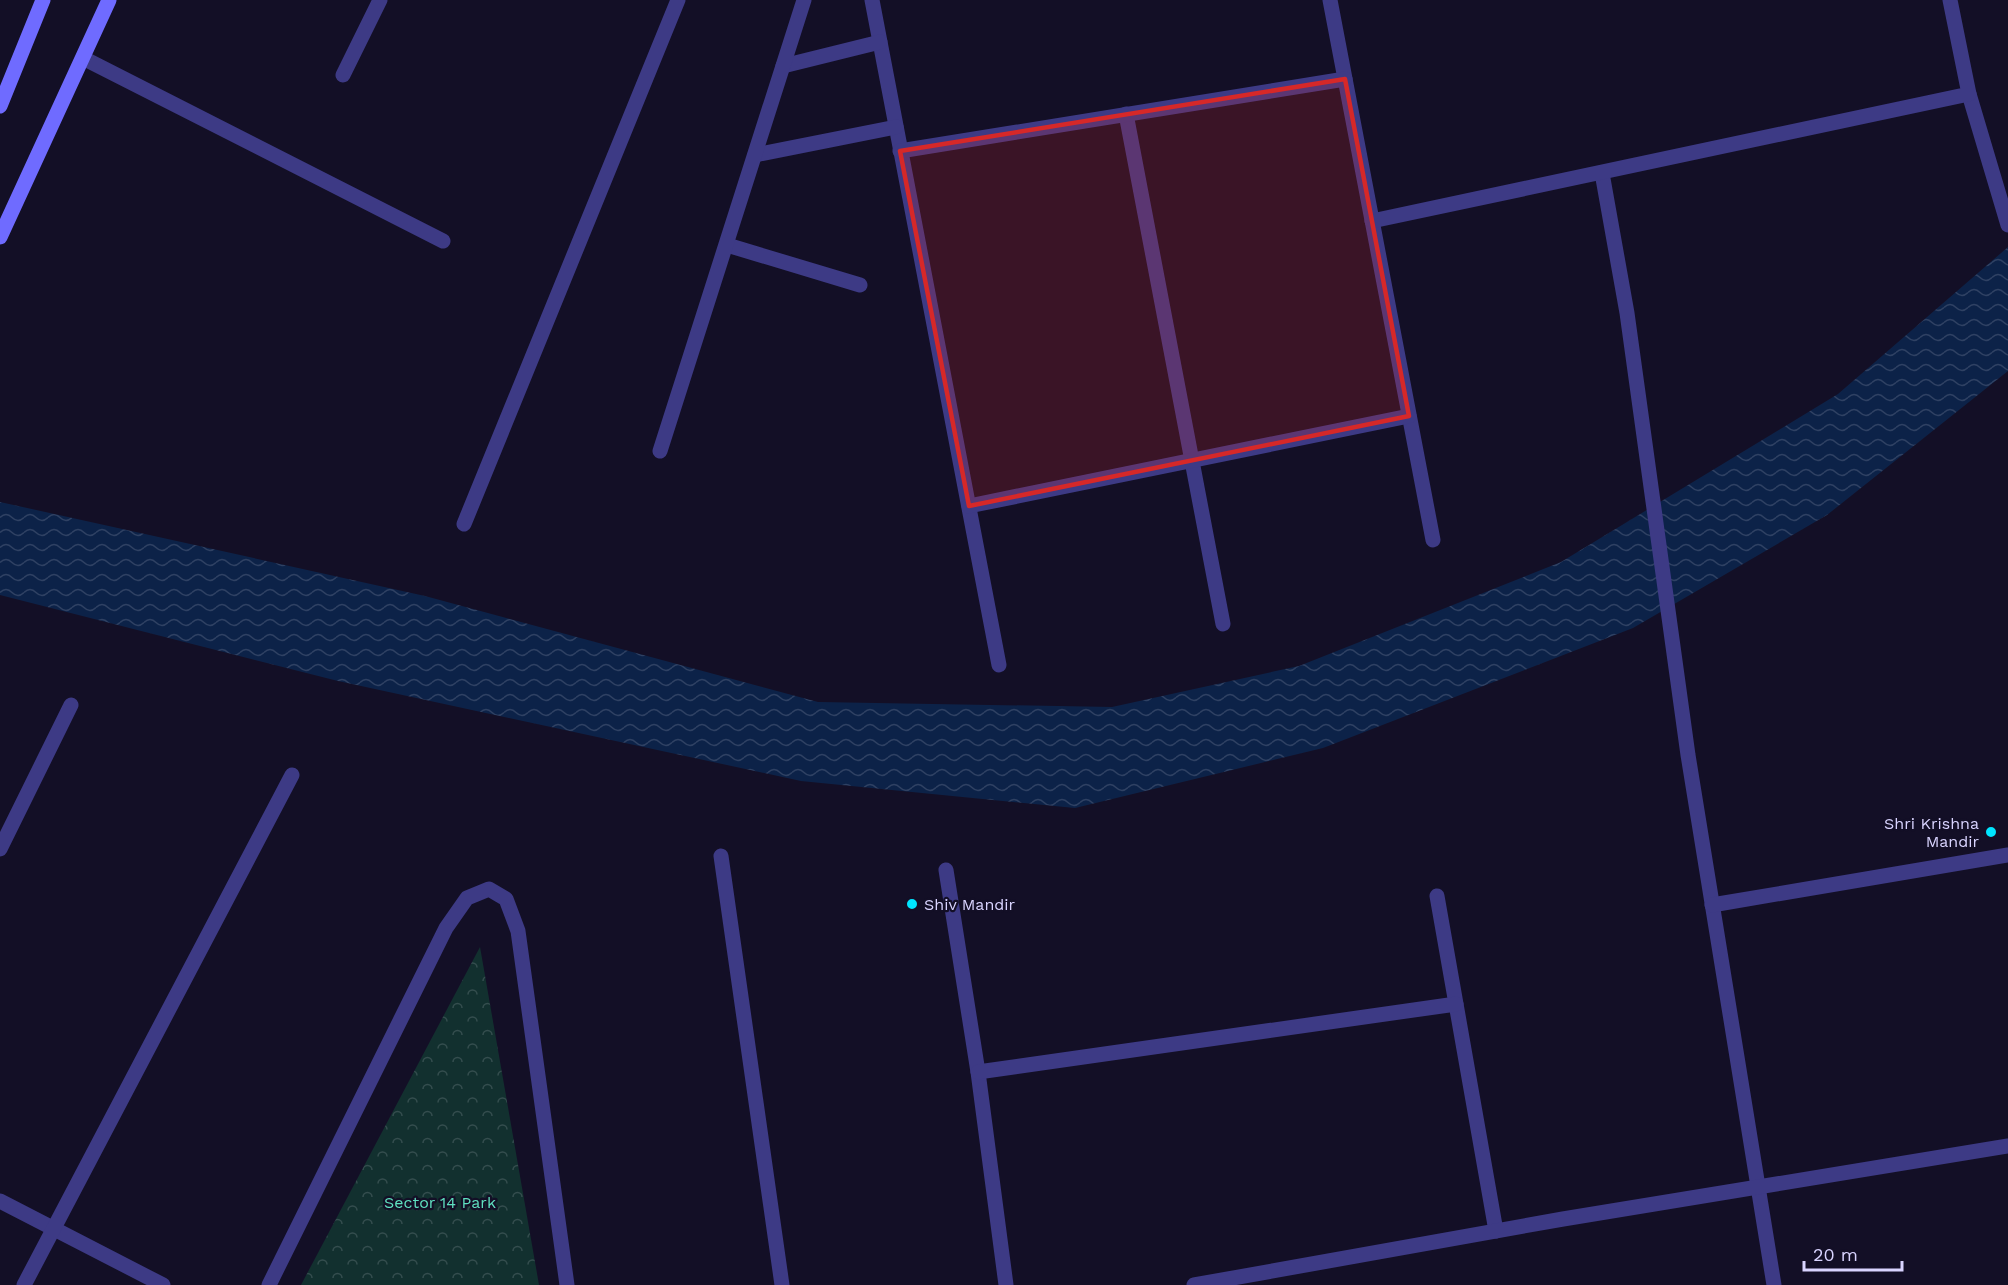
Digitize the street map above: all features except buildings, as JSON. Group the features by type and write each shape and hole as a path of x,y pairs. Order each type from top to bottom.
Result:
{"street":[{"path":"0,105 43,0"},
{"path":"0,237 109,0"},
{"path":"343,75 380,0"},
{"path":"464,524 678,0"},
{"path":"660,451 804,0"},
{"path":"872,0 999,665"},
{"path":"1330,0 1433,540"},
{"path":"1950,0 1969,94 2008,225"},
{"path":"783,66 880,42"},
{"path":"83,58 443,241"},
{"path":"900,151 1345,78"},
{"path":"1372,221 1969,94"},
{"path":"1126,114 1223,624"},
{"path":"755,155 896,127"},
{"path":"1602,172 1627,312 1688,755 1774,1285"},
{"path":"727,245 860,285"},
{"path":"969,506 1409,416"},
{"path":"0,849 71,705"},
{"path":"24,1285 292,775"},
{"path":"1712,905 2008,855"},
{"path":"721,856 782,1285"},
{"path":"946,870 978,1072 1006,1285"},
{"path":"269,1285 446,928 467,898 489,890 506,898 518,931 567,1285"},
{"path":"1437,896 1496,1231"},
{"path":"978,1072 1456,1004"},
{"path":"1194,1285 1496,1231 2008,1146"},
{"path":"0,1202 163,1285"}],"highlighted area":[{"path":"1345,79 1409,416 969,506 900,151"}],"green space":[{"name":"Sector 14 Park","path":"480,947 539,1285 301,1285"}],"water":[{"path":"2008,247 2008,371 1827,515 1633,628 1323,748 1075,808 801,781 338,681 0,595 0,502 425,596 818,702 1112,707 1299,666 1561,562 1838,394"}],"place":[{"name":"Shri Krishna Mandir","path":"1991,832"},
{"name":"Shiv Mandir","path":"912,904"}]}
